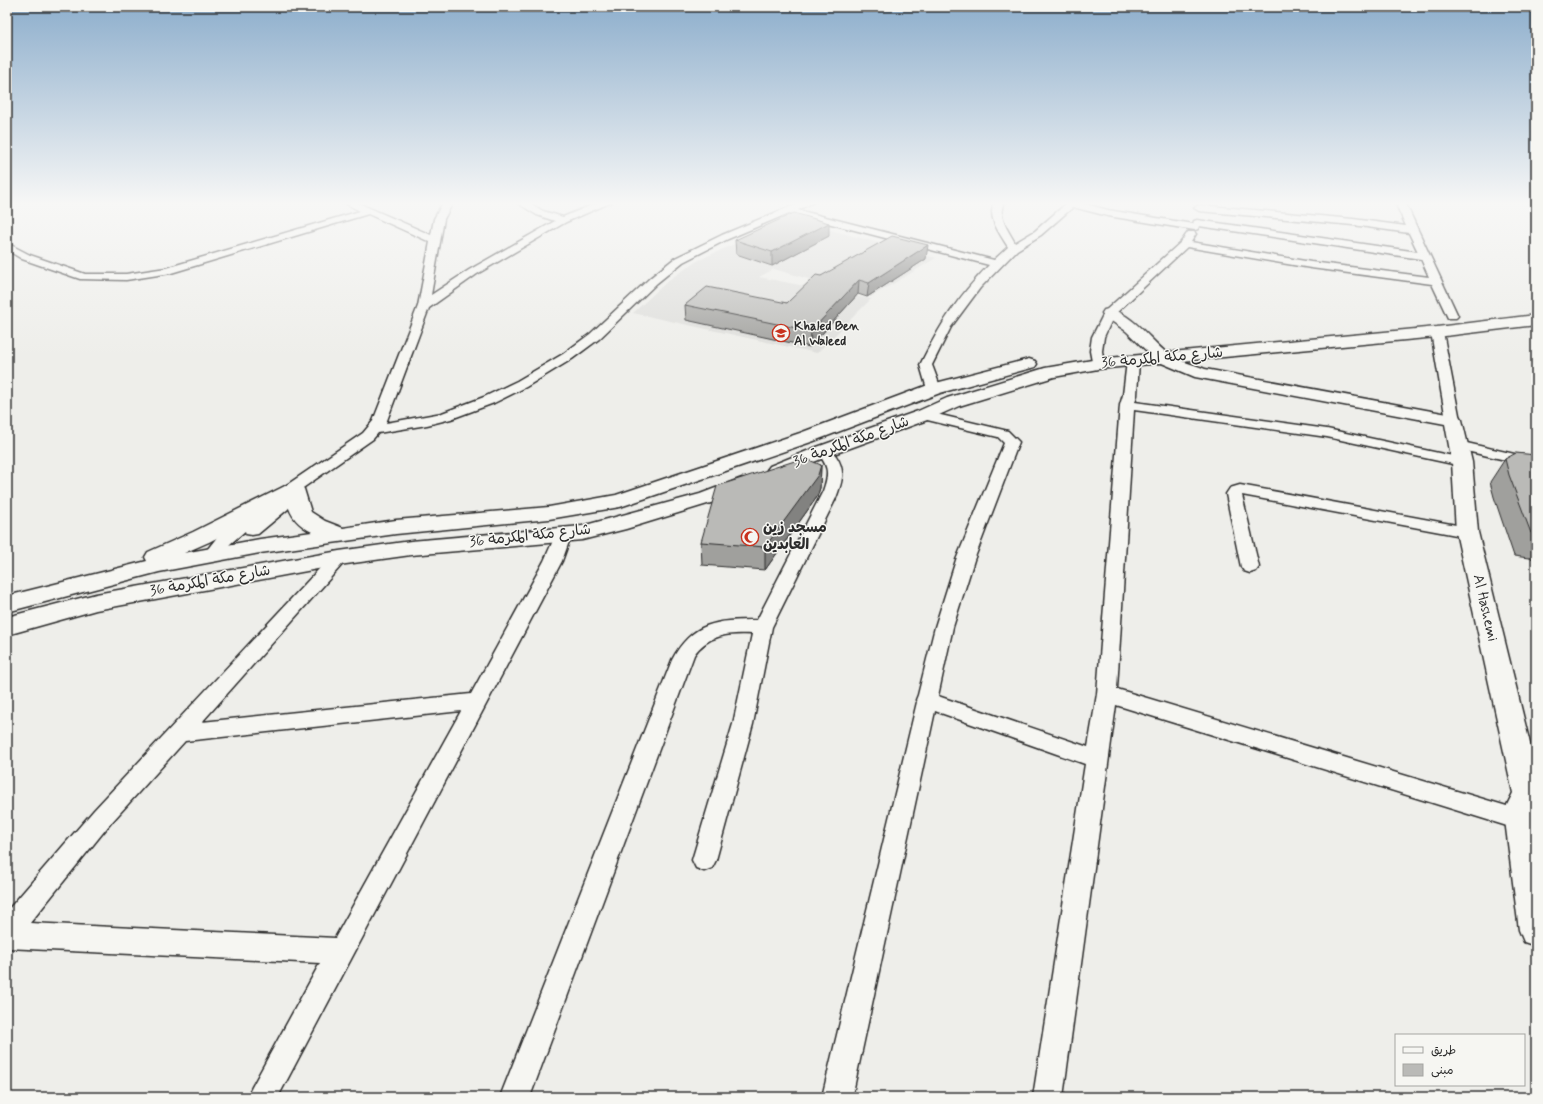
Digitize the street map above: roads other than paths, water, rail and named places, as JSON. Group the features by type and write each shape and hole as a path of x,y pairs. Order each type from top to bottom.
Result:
{"main road":[{"name":"شارع مكة المكرمة 36","path":"7,604 112,576 212,555 396,527 549,513 620,501 806,436 934,389 1055,357 1133,361 1156,352 1308,331 1536,306"},
{"path":"1109,313 1131,328 1156,352 1182,367 1222,378 1453,420"},
{"name":"شارع مكة المكرمة 36","path":"7,626 42,615 96,602 339,558 411,548 563,536 619,524 707,498 824,451 924,415 953,402 1097,358 1156,352 1437,332 1536,320"},
{"name":"Al Hashemi","path":"1453,420 1460,454 1467,532 1528,807 1536,930"},
{"path":"112,576 200,537 294,489 300,512 309,522 324,529 344,534"},
{"path":"42,615 73,597 175,572 194,565 212,555 214,561 226,571 245,575"}],"street":[{"path":"20,254 47,265 84,277 126,278 167,271 226,254"},
{"path":"212,555 234,542 277,510 286,501 294,489 376,429 424,306 434,254"},
{"path":"424,306 447,288 505,254"},
{"path":"376,429 417,422 455,413 532,378 582,346 656,277 692,254"},
{"path":"954,254 996,264"},
{"path":"934,389 926,365 942,333 962,303 1007,254"},
{"path":"1097,358 1098,337 1102,324 1109,313 1175,254"},
{"path":"1242,254 1311,265 1436,281"},
{"path":"1406,254 1424,256 1452,316"},
{"path":"1437,332 1453,420"},
{"path":"1048,1097 1107,694 1127,404 1130,395 1133,361"},
{"path":"1127,404 1460,454 1536,463"},
{"path":"837,1097 926,700 944,627 966,560 1012,442 1003,434 924,415"},
{"path":"704,860 743,724 763,627 828,498 836,477 832,459 824,451"},
{"path":"1250,567 1234,494 1236,491 1240,490 1467,532"},
{"path":"262,1097 553,561 563,536"},
{"path":"7,931 102,817 339,558"},
{"path":"515,1097 682,660 692,643 706,632 732,627 763,627"},
{"path":"1107,694 1528,807"},
{"path":"926,700 1097,759"},
{"path":"178,733 476,701"},
{"path":"7,935 341,950"}],"place":[{"name":"Khaled Ben Al Waleed","path":"781,333"},
{"name":"مسجد زين العابدين","path":"750,537"}]}
